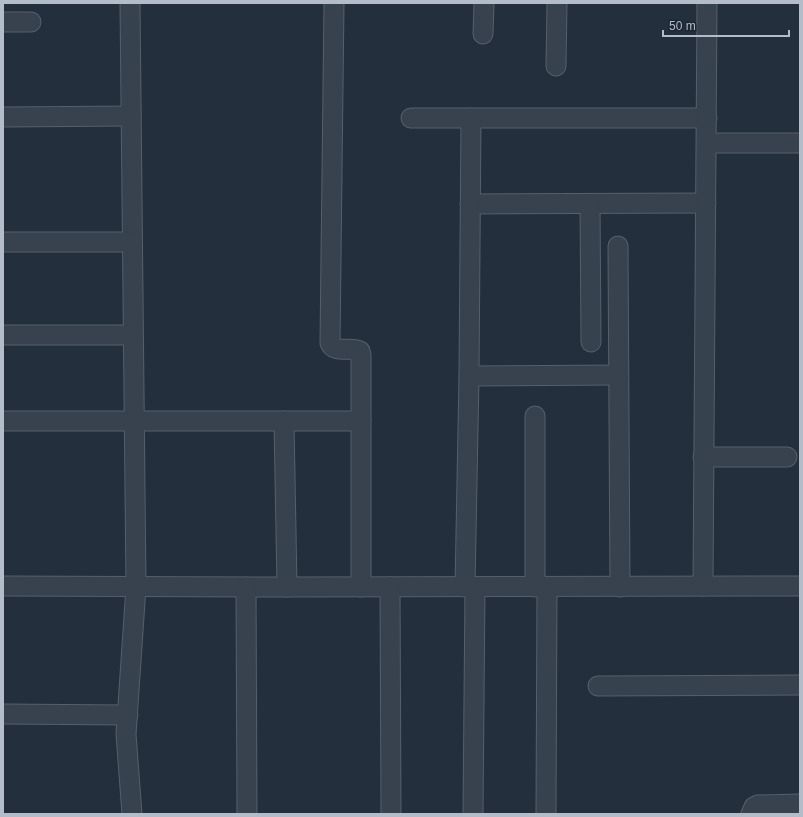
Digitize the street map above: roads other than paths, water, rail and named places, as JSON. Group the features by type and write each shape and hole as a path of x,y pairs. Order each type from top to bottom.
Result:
{"street":[{"path":"130,3 136,587 126,734 132,814"},
{"path":"334,3 330,343 334,348 356,349 360,351 361,355 361,587"},
{"path":"483,34 484,3"},
{"path":"556,66 557,3"},
{"path":"704,586 707,3"},
{"path":"3,22 31,22"},
{"path":"3,117 131,116"},
{"path":"411,118 706,118"},
{"path":"471,118 469,376 473,814"},
{"path":"706,143 800,143"},
{"path":"470,204 706,203"},
{"path":"590,204 591,342"},
{"path":"3,242 132,242"},
{"path":"618,246 620,587"},
{"path":"3,335 133,335"},
{"path":"469,376 618,375"},
{"path":"535,416 541,587 546,814"},
{"path":"3,421 361,420"},
{"path":"284,421 287,587"},
{"path":"704,457 787,458"},
{"path":"3,586 800,586"},
{"path":"246,587 247,814"},
{"path":"390,587 391,814"},
{"path":"598,686 800,685"},
{"path":"3,714 128,715"},
{"path":"751,814 754,807 758,805 800,804"}]}
